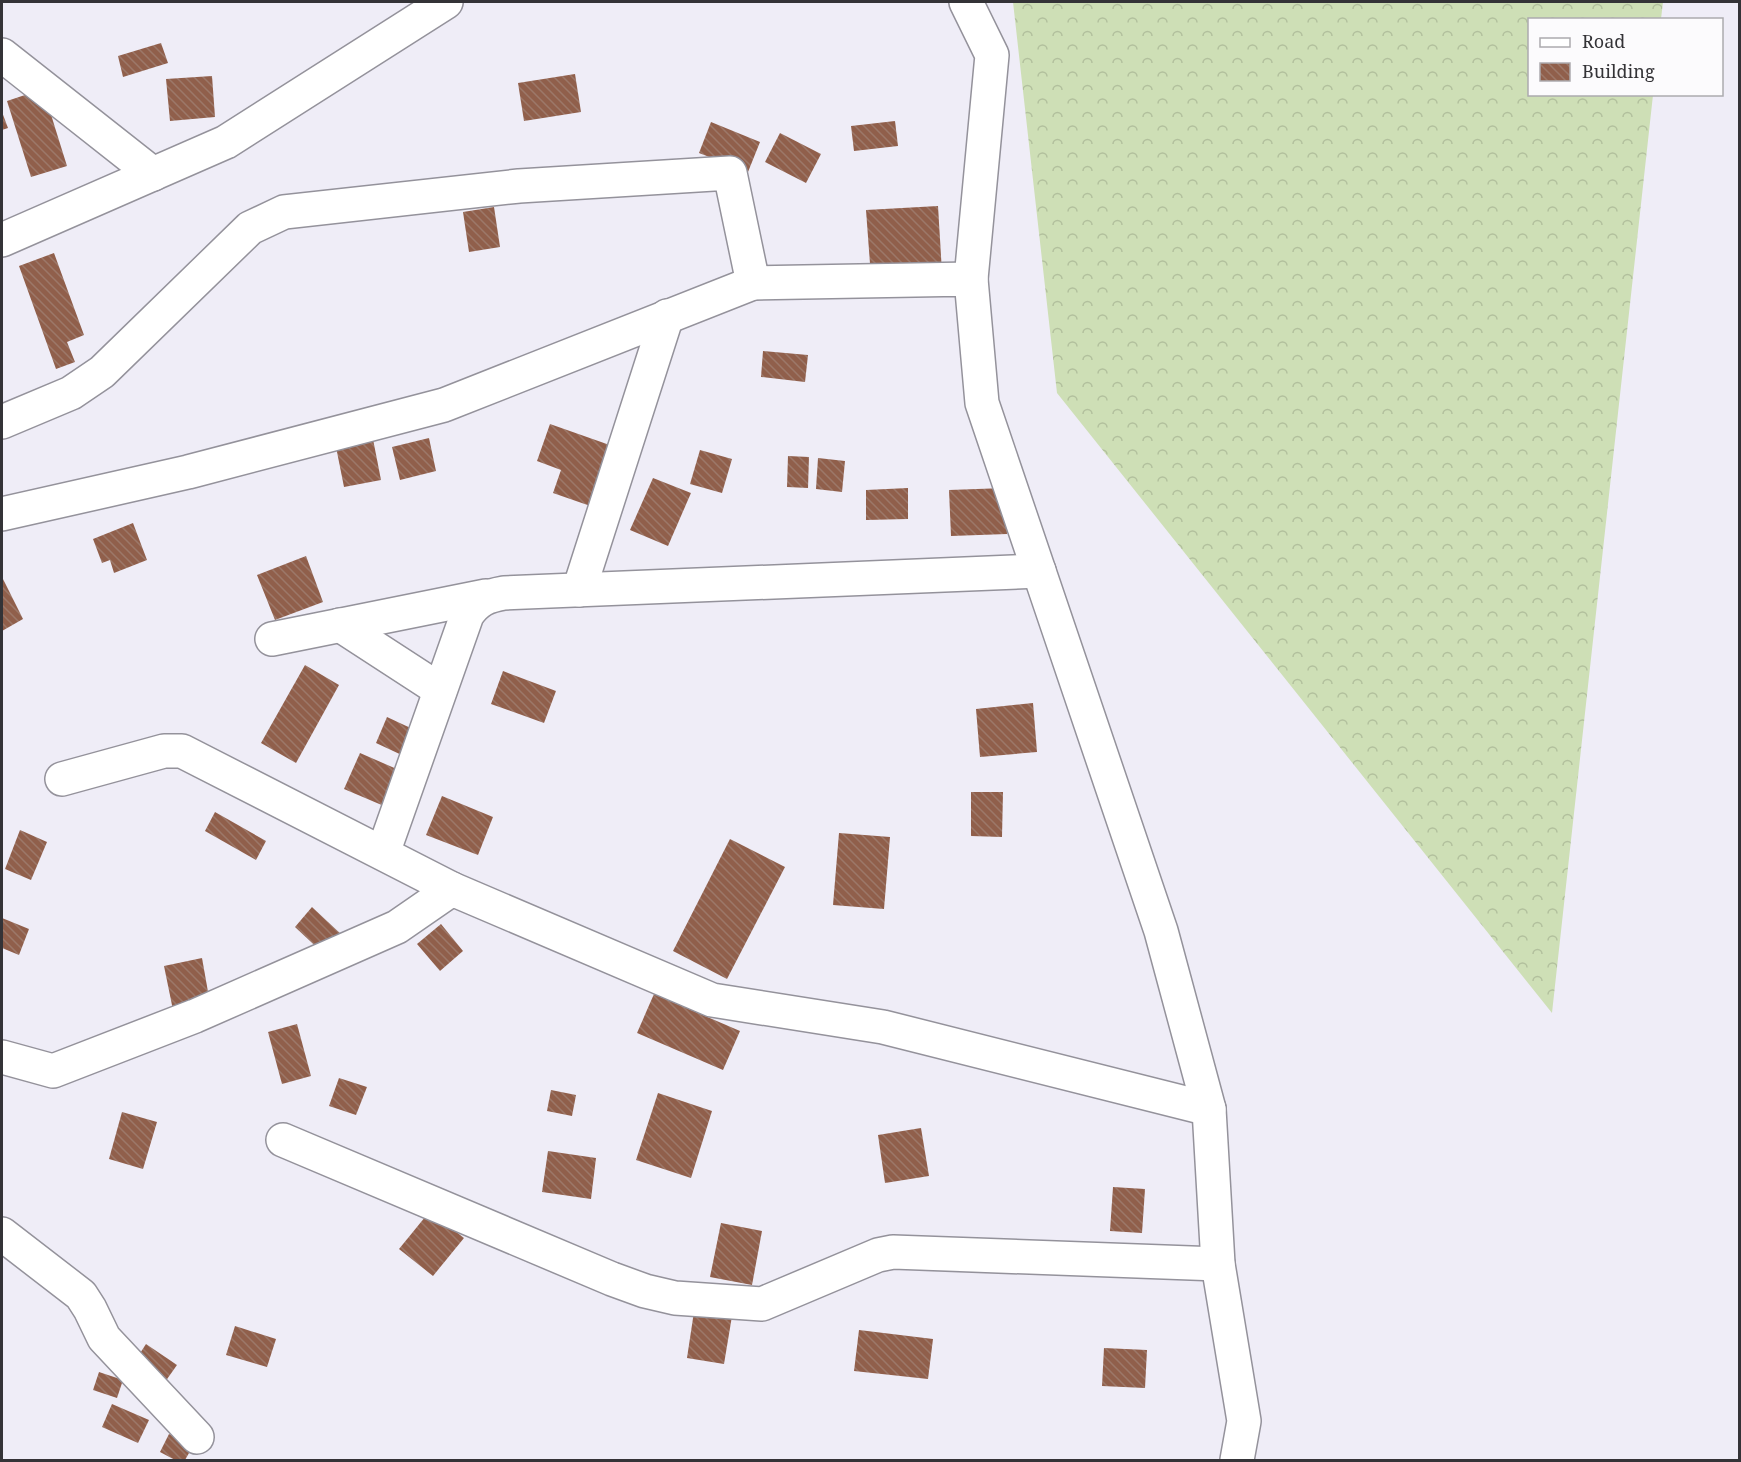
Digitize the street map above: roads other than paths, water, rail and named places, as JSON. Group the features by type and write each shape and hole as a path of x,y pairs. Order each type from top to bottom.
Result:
{"street":[{"path":"2,240 243,134 446,2"},
{"path":"966,2 992,56 971,279 982,403 1161,931 1209,1109 1218,1264 1244,1421 1237,1461"},
{"path":"2,55 153,174"},
{"path":"2,422 71,393 102,372 250,228 284,212 519,186 730,173 753,283"},
{"path":"2,514 188,472 444,405 753,283 971,279"},
{"path":"579,590 667,316"},
{"path":"272,639 504,593 1039,571"},
{"path":"383,853 467,615 475,603 486,596"},
{"path":"340,625 440,690"},
{"path":"62,779 164,751 182,751 200,758 452,890 712,1000 883,1027 1209,1109"},
{"path":"2,1057 53,1071 195,1016 397,927 452,890"},
{"path":"283,1140 612,1279 645,1291 675,1298 762,1304 878,1256 893,1252 1218,1264"},
{"path":"2,1234 81,1295 104,1338 197,1437"}]}
